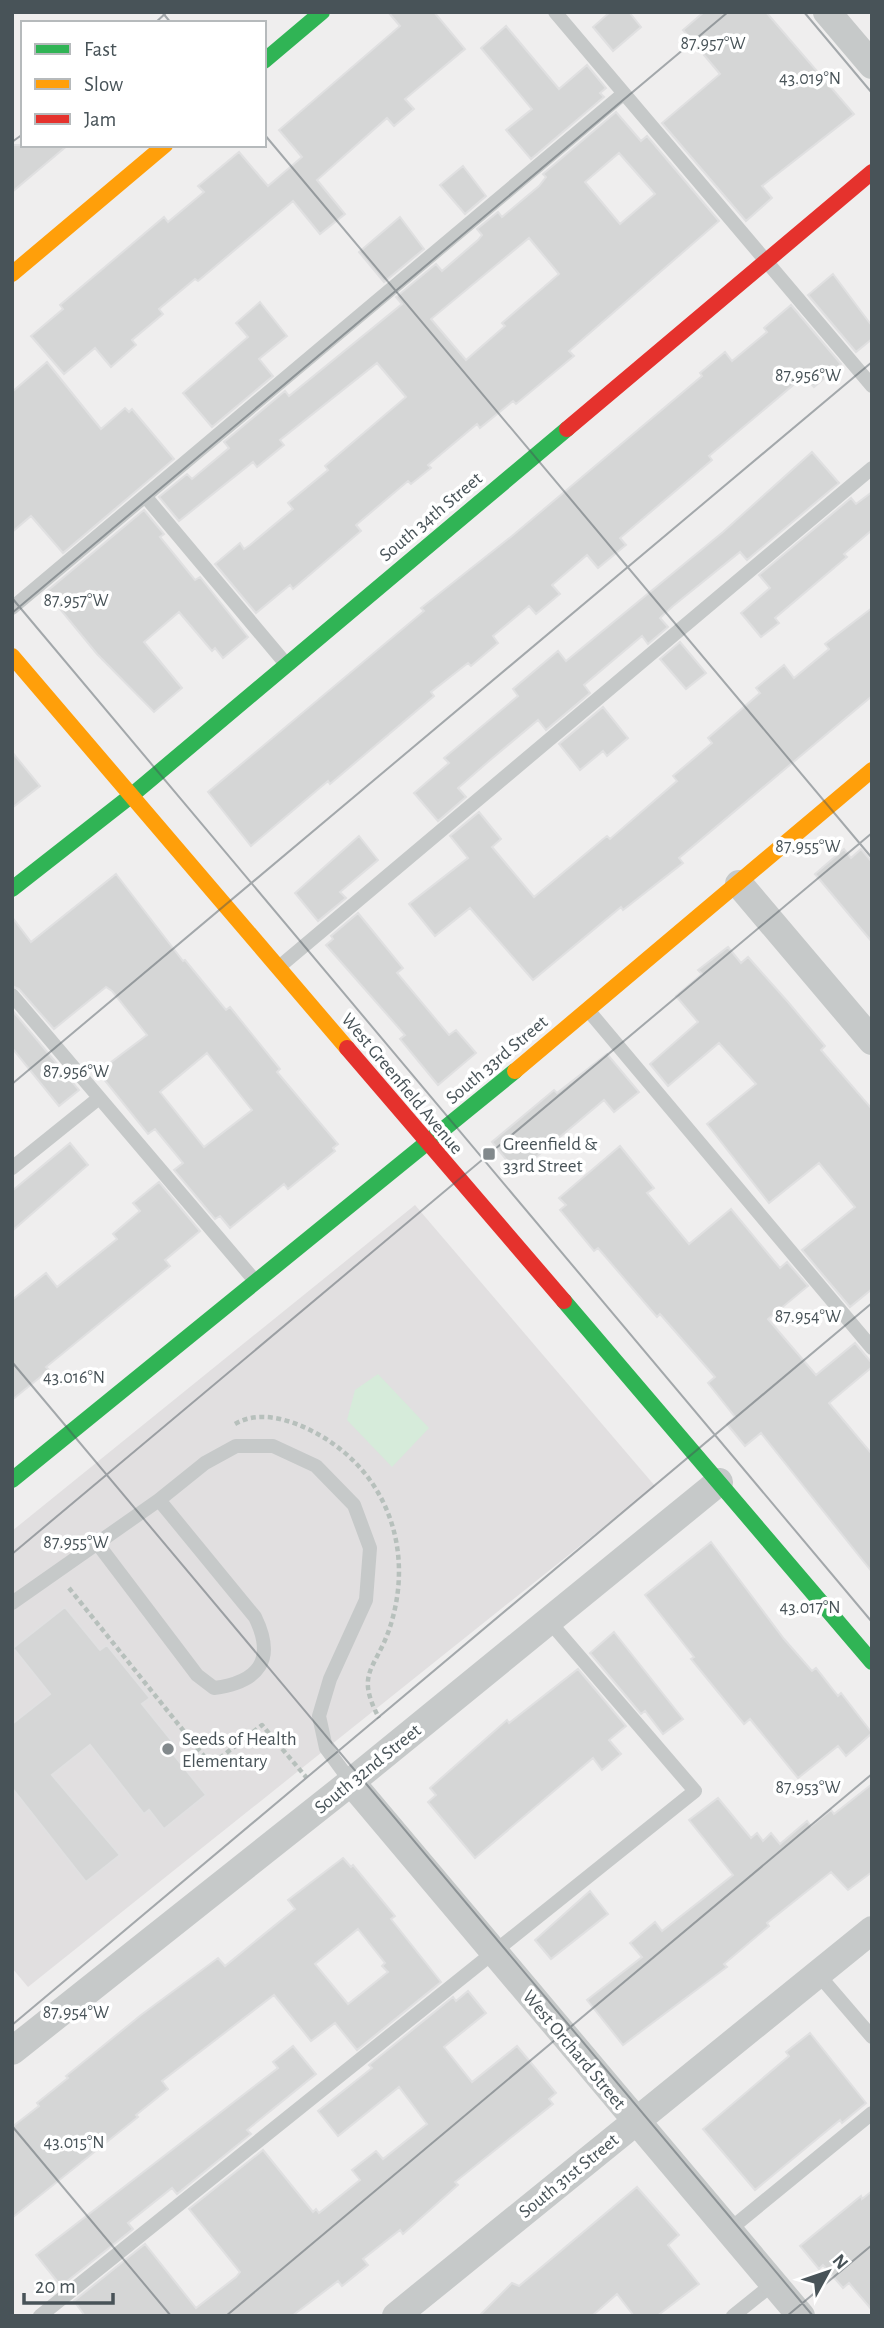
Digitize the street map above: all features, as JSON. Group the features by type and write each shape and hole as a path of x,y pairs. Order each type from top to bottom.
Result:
{"street":[{"path":"266,59 322,12"},
{"path":"827,12 872,65"},
{"path":"12,274 162,147"},
{"name":"South 34th Street","path":"12,889 132,795 872,172"},
{"name":"West Greenfield Avenue","path":"12,656 427,1145 872,1662"},
{"name":"South 33rd Street","path":"12,1480 427,1145 872,770"},
{"path":"739,884 872,1041"},
{"name":"South 32nd Street","path":"14,2045 351,1782 719,1482"},
{"name":"West Orchard Street","path":"351,1782 801,2316"},
{"name":"South 31st Street","path":"396,2316 872,1930"}],"lane":[{"path":"555,12 872,386"},
{"path":"12,608 623,94"},
{"path":"278,968 872,468"},
{"path":"145,496 286,664"},
{"path":"12,995 256,1282"},
{"path":"587,1009 872,1348"},
{"path":"12,1168 99,1098"},
{"path":"12,1603 159,1500 205,1463 236,1446 273,1446 316,1466 354,1505 370,1548 366,1600 330,1679 319,1716 326,1748 351,1782"},
{"path":"97,1544 197,1675 214,1688 234,1685 253,1674 264,1657 265,1637 255,1617 159,1500"},
{"path":"40,2316 495,1954 695,1791 549,1621"},
{"path":"817,1973 872,2037"},
{"path":"729,2230 872,2113"},
{"path":"733,2316 774,2283"}],"path":[{"path":"61,1591 67,1585 211,1765 262,1725 306,1777"}],"shaded area":[{"name":"Seeds of Health Elementary","path":"415,1205 655,1486 28,1987 12,1968 12,1531"}],"green space":[{"path":"378,1374 429,1428 392,1467 347,1420 355,1390"}],"building":[{"path":"388,12 434,12 465,49 405,99 414,109 394,126 387,118 317,180 345,214 320,234 293,201 198,281 195,279 159,309 163,314 132,340 136,345 111,367 95,348 64,374 31,336 63,309 60,305 164,217 168,222 204,192 198,186 239,152 268,186 302,157 279,130 400,26"},
{"path":"610,12 629,12 641,27 613,51 593,27"},
{"path":"704,12 766,12 854,114 762,186 772,198 746,221 662,123 720,74 683,30"},
{"path":"506,26 559,89 587,65 606,88 600,93 604,97 531,159 506,130 532,109 481,48"},
{"path":"616,112 641,141 647,136 719,221 569,351 574,356 516,404 513,401 480,428 477,424 428,465 431,468 411,484 408,481 356,525 361,531 293,589 290,585 256,613 215,564 240,543 244,549 250,545 293,509 288,503 328,470 325,466 406,397 377,363 280,440 284,445 257,467 253,462 179,521 159,497 187,474 192,479 229,448 224,442 285,391 289,396 402,304 396,297 436,264 442,271 478,240 482,235 477,229 498,212 502,217 539,186 546,177 543,174","holes":["619,153 655,194 620,224 585,182","529,238 559,274 502,323 505,326 466,360 431,319"]},
{"path":"12,145 66,147 12,192"},
{"path":"463,166 486,196 465,214 440,185"},
{"path":"400,217 424,249 384,282 359,252"},
{"path":"833,274 872,326 872,339 856,352 808,295"},
{"path":"260,302 287,336 259,359 273,376 212,427 183,393 248,337 236,323"},
{"path":"791,305 841,364 814,387 804,376 709,456 712,460 620,538 626,545 598,568 587,555 552,585 560,594 536,614 529,606 493,636 498,643 471,666 468,663 431,692 434,696 330,784 328,781 251,846 208,792 424,611 421,608 512,536 702,376 700,373 725,352 732,361 767,332 764,328"},
{"path":"47,362 101,429 125,408 129,412 132,409 174,459 63,553 31,516 12,532 12,392"},
{"path":"812,452 839,483 747,560 740,552 673,606 660,618 668,627 648,644 642,636 584,685 590,693 546,730 538,720 489,761 458,788 466,797 438,821 414,793 449,763 444,758 518,696 513,689 558,651 566,661 723,532"},
{"path":"872,492 872,530 844,554 847,557 775,618 779,623 761,637 741,613 770,588 759,575 851,498 856,504"},
{"path":"144,510 164,534 160,537 195,580 200,577 248,637 223,658 215,648 212,651 179,612 144,642 182,688 154,712 97,654 46,592"},
{"path":"872,608 872,696 679,858 683,863 623,910 621,907 533,980 470,908 435,936 409,904 468,858 450,836 479,812 501,839 492,847 534,897 607,836 610,839 677,781 673,776 712,743 708,738 760,693 756,688 784,665 794,678 829,649 825,644"},
{"path":"680,642 706,673 686,689 660,659"},
{"path":"603,707 628,738 607,756 603,751 580,770 559,744"},
{"path":"12,752 40,786 12,808"},
{"path":"359,836 378,860 340,892 346,898 318,921 295,893"},
{"path":"844,849 851,858 861,849 872,862 872,942 815,874"},
{"path":"116,874 183,961 185,960 226,1010 230,1007 280,1069 277,1072 338,1144 333,1148 335,1151 288,1189 284,1184 230,1228 220,1216 215,1219 174,1170 183,1163 155,1129 148,1134 98,1072 147,1035 106,987 54,1029 19,989 12,986 12,917 31,942","holes":["207,1053 252,1110 204,1147 160,1092"]},
{"path":"358,913 403,968 397,973 449,1035 456,1030 476,1053 438,1085 400,1039 405,1035 326,945 333,939 331,936"},
{"path":"728,947 741,963 748,957 788,1002 825,1046 821,1050 872,1109 872,1289 850,1307 802,1250 855,1207 819,1163 769,1203 707,1124 756,1084 719,1043 668,1086 650,1064 698,1022 676,996 702,974 698,970"},
{"path":"12,1010 79,1090 59,1106 12,1048"},
{"path":"607,1054 639,1092 614,1112 604,1100 517,1173 492,1142 554,1090 557,1093"},
{"path":"70,1143 88,1165 12,1231 12,1191"},
{"path":"620,1146 654,1188 647,1193 689,1244 731,1209 780,1268 787,1262 808,1286 768,1319 816,1375 855,1343 872,1363 872,1367 829,1403 872,1454 872,1572 761,1433 745,1446 727,1424 735,1417 708,1383 715,1377 660,1314 657,1317 598,1248 594,1251 560,1210 566,1205 559,1198"},
{"path":"159,1182 200,1231 165,1260 170,1266 46,1367 49,1370 12,1400 12,1300 46,1273 57,1287 117,1239 113,1234 140,1211 133,1203"},
{"path":"711,1542 784,1639 812,1671 816,1668 838,1696 841,1693 872,1733 846,1756 838,1746 798,1778 750,1719 744,1724 691,1659 694,1657 645,1595"},
{"path":"65,1607 100,1650 107,1645 150,1698 142,1704 176,1746 170,1750 206,1795 164,1829 149,1810 144,1814 90,1745 52,1775 120,1855 86,1882 12,1788 12,1724 50,1694 13,1648"},
{"path":"614,1632 683,1719 663,1734 645,1711 641,1714 590,1653"},
{"path":"578,1669 626,1726 609,1740 621,1754 602,1770 593,1758 475,1858 428,1802 436,1795 430,1788 507,1720 509,1723"},
{"path":"872,1784 872,1872 848,1890 831,1872 767,1923 769,1926 724,1964 727,1967 623,2045 587,2000 642,1957 630,1943 655,1922 662,1931 733,1875 689,1820 718,1798 751,1838 757,1833 763,1841 771,1833 780,1844 807,1821 811,1826 831,1810 834,1814"},
{"path":"343,1858 351,1867 353,1865 395,1916 391,1919 441,1982 357,2050 335,2023 311,2041 274,1995 162,2081 168,2089 136,2115 138,2117 12,2218 12,2127 39,2106 37,2103 68,2078 66,2076 141,2015 218,1958 225,1966 295,1909 288,1900","holes":["358,1929 385,1963 382,1966 388,1972 348,2004 315,1964"]},
{"path":"590,1891 608,1914 551,1959 535,1940"},
{"path":"468,1991 486,2013 444,2047 472,2082 517,2046 556,2093 549,2099 553,2104 455,2182 458,2185 403,2234 400,2230 363,2259 368,2265 342,2286 338,2281 292,2316 85,2316 74,2301 145,2244 196,2308 236,2277 240,2272 189,2209 263,2150 313,2212 316,2209 319,2213 360,2180 352,2170 376,2151 383,2159 427,2124 399,2087 338,2136 318,2111 372,2068 369,2065 453,1997 456,2001"},
{"path":"810,2033 866,2103 842,2123 840,2120 755,2190 703,2129 789,2056 786,2052"},
{"path":"293,2046 316,2074 247,2130 251,2134 177,2194 172,2188 128,2223 133,2229 61,2286 36,2255 278,2068 273,2062"},
{"path":"637,2187 679,2235 668,2245 699,2284 657,2316 634,2316 617,2294 592,2316 479,2316 512,2283 519,2286"},
{"path":"872,2191 872,2310 849,2283 843,2288 823,2265 819,2269 800,2246 861,2196 862,2199"}],"traffic: fast":[{"path":"266,59 322,12"},
{"path":"12,889 132,795 567,429"},
{"path":"12,1480 515,1071"},
{"path":"564,1301 872,1662"}],"traffic: slow":[{"path":"12,274 163,147"},
{"path":"12,656 347,1048"},
{"path":"515,1071 872,770"}],"traffic: jam":[{"path":"567,429 872,172"},
{"path":"347,1048 564,1301"}],"place":[{"name":"Greenfield & 33rd Street","path":"489,1154"},
{"name":"Seeds of Health Elementary","path":"168,1749"}]}
